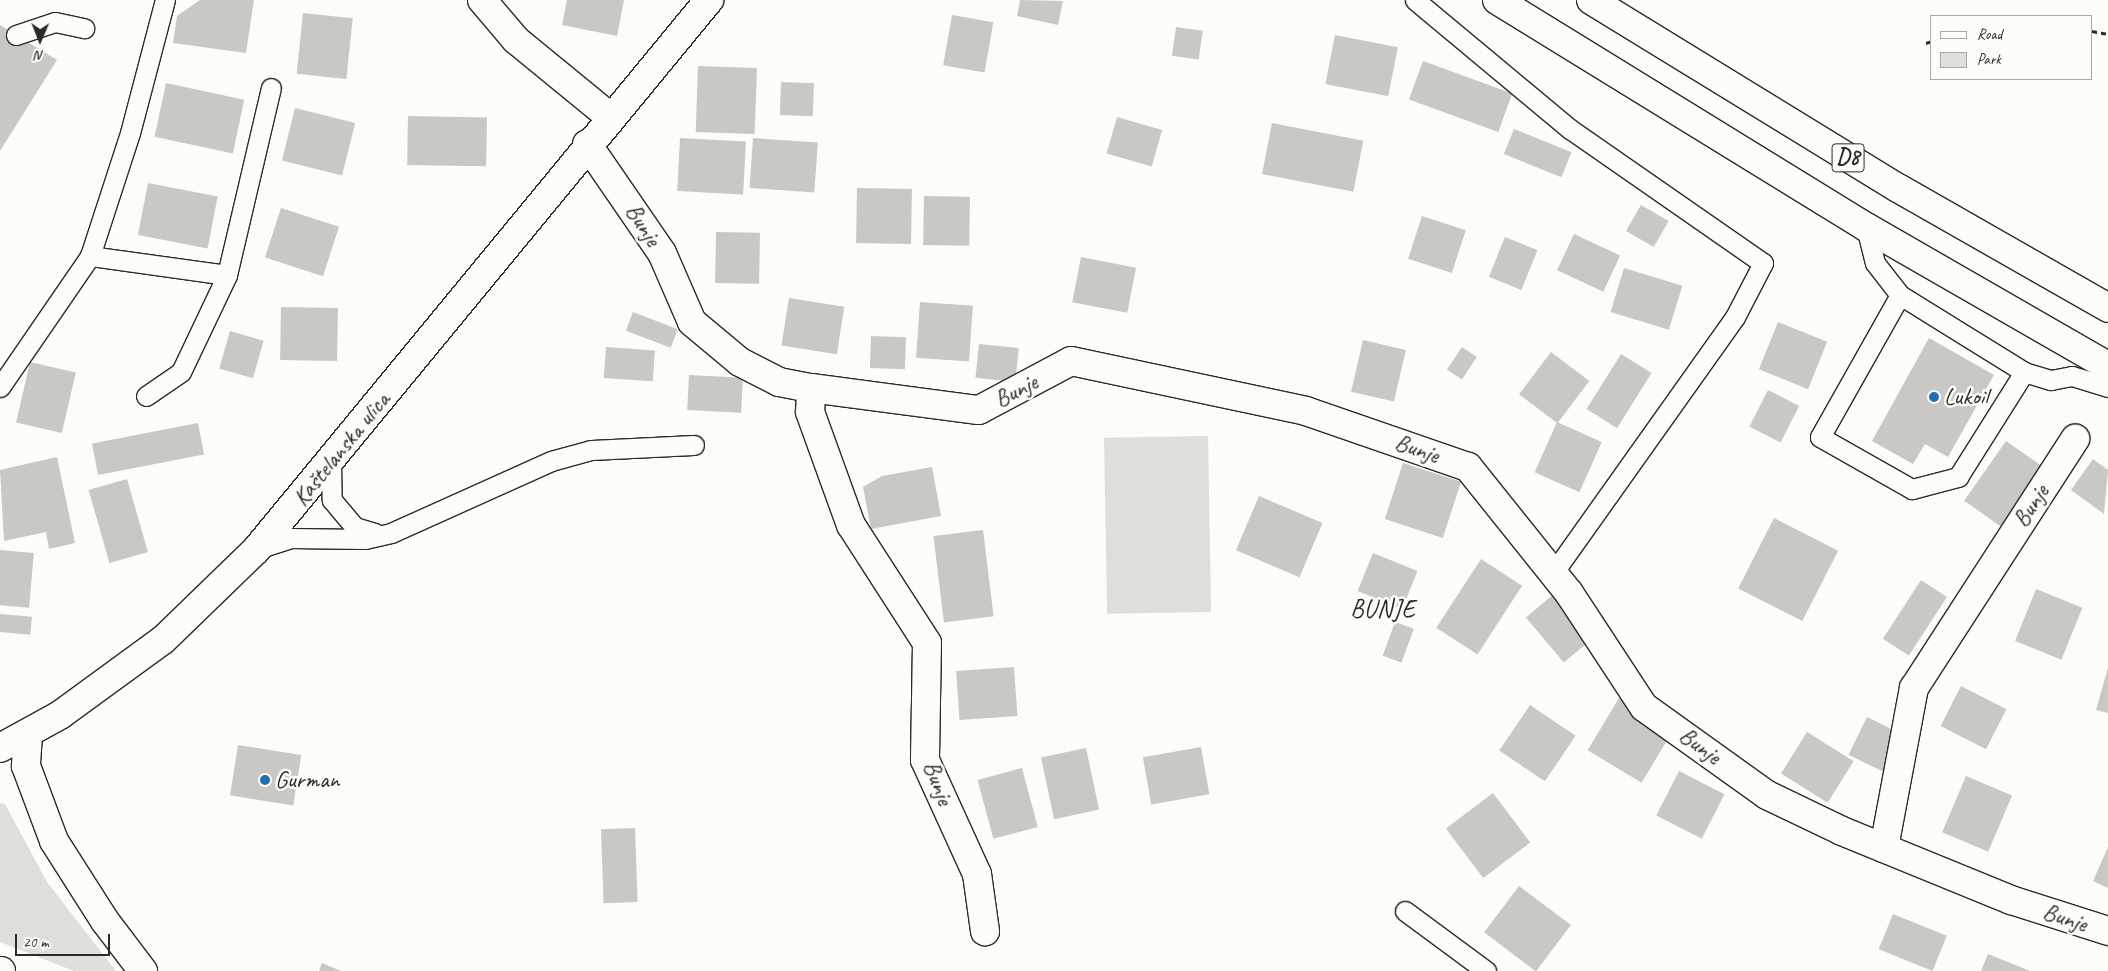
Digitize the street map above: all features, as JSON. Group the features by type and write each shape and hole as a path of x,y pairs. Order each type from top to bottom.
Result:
{"main road":[{"path":"482,0 516,40 610,117"},
{"name":"Kaštelanska ulica","path":"0,748 28,735 162,640 256,550 332,460 587,144 709,0"},
{"name":"D8","path":"1498,0 1866,227 2108,366"},
{"name":"D8","path":"1592,0 1898,188 2108,308"},
{"name":"Bunje","path":"587,144 662,253 692,322 740,362 779,382 811,388 979,410 1071,361 1306,411 1468,467 1554,573 1644,707 1767,795 1884,848 2011,900 2108,931"},
{"name":"Bunje","path":"811,388 813,419 851,525 927,643 925,760 977,874 985,932"},
{"name":"Bunje","path":"1884,848 1914,688 2075,439"},
{"path":"28,735 26,766 54,841 105,921 143,971"}],"lane":[{"path":"0,387 90,256 130,133 165,0"},
{"path":"1416,0 1570,129 1763,263 1735,317 1554,573"},
{"path":"16,35 55,22 84,28"},
{"path":"146,396 181,372 228,275 271,88"},
{"path":"1866,227 1875,263 1900,295 2024,372 2051,380 2072,376 2108,387"},
{"path":"90,256 228,275"},
{"path":"1900,295 1820,437 1912,489 1958,477 2024,372"},
{"path":"256,550 290,538 364,538 391,533 551,461 591,450 694,445"},
{"path":"332,460 329,482 342,515 355,527 391,533"},
{"path":"1405,911 1486,971"}],"path":[{"path":"2093,31 2108,34"},
{"path":"1926,43 1930,42"}],"green space":[{"path":"1208,436 1211,612 1107,614 1104,438"},
{"path":"0,803 5,804 47,882 116,971 74,971 0,942"}],"building":[{"path":"200,0 254,0 246,53 173,43 177,16"},
{"path":"567,0 624,0 617,36 562,25"},
{"path":"1020,0 1063,1 1058,25 1017,16"},
{"path":"303,13 353,18 346,79 297,74"},
{"path":"952,15 993,22 985,73 943,65"},
{"path":"0,25 57,60 0,151"},
{"path":"1176,27 1203,31 1199,59 1172,56"},
{"path":"1335,35 1398,47 1388,96 1325,84"},
{"path":"1423,61 1512,93 1498,132 1409,100"},
{"path":"698,66 757,68 755,134 696,132"},
{"path":"781,82 814,83 813,116 780,115"},
{"path":"166,83 244,100 233,153 155,137"},
{"path":"295,108 355,123 342,175 282,160"},
{"path":"408,116 487,117 486,166 407,165"},
{"path":"1117,117 1162,130 1152,166 1107,154"},
{"path":"1272,123 1363,141 1353,192 1262,174"},
{"path":"1514,129 1571,152 1561,177 1504,154"},
{"path":"680,138 746,141 743,194 677,191"},
{"path":"753,138 818,143 814,192 750,188"},
{"path":"148,183 218,197 208,249 138,235"},
{"path":"857,188 912,189 911,244 856,243"},
{"path":"924,196 970,197 969,246 923,245"},
{"path":"1641,205 1669,221 1654,247 1626,231"},
{"path":"281,208 339,227 323,276 265,257"},
{"path":"1422,216 1466,230 1452,273 1408,259"},
{"path":"716,232 760,233 759,284 715,283"},
{"path":"1574,234 1620,256 1603,292 1557,270"},
{"path":"1505,237 1537,250 1521,290 1489,277"},
{"path":"1081,257 1136,268 1127,313 1072,302"},
{"path":"1624,268 1682,286 1669,330 1611,312"},
{"path":"789,298 844,307 837,354 781,345"},
{"path":"920,302 973,306 969,362 916,358"},
{"path":"281,307 338,308 337,361 280,360"},
{"path":"633,312 678,329 671,348 626,331"},
{"path":"1778,322 1827,342 1808,389 1759,369"},
{"path":"230,331 264,341 253,378 219,368"},
{"path":"871,336 906,337 905,369 870,368"},
{"path":"1929,338 1994,375 1948,457 1925,444 1913,464 1872,441"},
{"path":"1363,340 1406,350 1394,402 1351,392"},
{"path":"979,344 1019,348 1015,382 975,378"},
{"path":"606,347 655,350 653,381 604,378"},
{"path":"1462,347 1477,357 1462,379 1447,369"},
{"path":"1551,352 1589,381 1557,423 1519,394"},
{"path":"1621,354 1652,373 1617,428 1587,409"},
{"path":"30,362 76,373 62,433 16,422"},
{"path":"689,375 743,378 741,413 687,410"},
{"path":"1768,390 1799,406 1781,442 1749,427"},
{"path":"1557,422 1602,442 1579,492 1535,472"},
{"path":"198,423 204,454 98,475 92,444"},
{"path":"2006,441 2052,473 2010,533 1964,501"},
{"path":"57,457 75,543 49,549 46,532 4,541 0,470"},
{"path":"2093,459 2108,470 2104,514 2071,490"},
{"path":"1403,463 1461,482 1443,538 1385,519"},
{"path":"932,467 941,516 871,529 863,487 882,476"},
{"path":"127,479 148,552 109,563 89,490"},
{"path":"1259,496 1323,523 1299,577 1236,550"},
{"path":"1774,518 1838,551 1802,621 1738,588"},
{"path":"983,530 994,616 944,622 933,536"},
{"path":"0,550 34,553 29,608 0,605"},
{"path":"1373,553 1418,571 1402,609 1358,591"},
{"path":"1481,559 1522,586 1477,654 1436,628"},
{"path":"1921,580 1947,597 1909,656 1883,639"},
{"path":"2036,589 2082,608 2061,660 2015,641"},
{"path":"1555,593 1593,638 1564,663 1526,617"},
{"path":"0,614 32,617 30,635 0,632"},
{"path":"1395,622 1414,629 1401,663 1383,656"},
{"path":"1014,667 1017,716 960,720 956,671"},
{"path":"2108,668 2108,713 2096,710"},
{"path":"1961,686 2006,709 1986,749 1941,726"},
{"path":"1619,698 1673,730 1642,783 1588,750"},
{"path":"1530,705 1576,736 1545,781 1499,751"},
{"path":"1867,717 1904,735 1885,773 1849,755"},
{"path":"1807,732 1854,761 1828,803 1781,774"},
{"path":"238,745 301,755 293,805 230,795"},
{"path":"1201,747 1209,794 1151,805 1143,757"},
{"path":"1086,748 1099,810 1054,819 1041,758"},
{"path":"1022,768 1038,827 993,839 978,780"},
{"path":"1679,771 1724,794 1702,839 1656,816"},
{"path":"1966,776 2012,796 1988,852 1942,832"},
{"path":"1493,793 1530,843 1483,878 1446,829"},
{"path":"635,828 638,902 604,903 601,829"},
{"path":"2108,847 2108,888 2093,881"},
{"path":"1519,886 1571,925 1536,971 1484,932"},
{"path":"1893,914 1947,936 1933,971 1879,949"},
{"path":"1988,954 2030,971 1981,971"},
{"path":"322,963 341,971 319,971"}],"place":[{"name":"Lukoil","path":"1934,397"},
{"name":"Gurman","path":"265,780"}],"district":[{"name":"BUNJE","path":"1383,609"}]}
